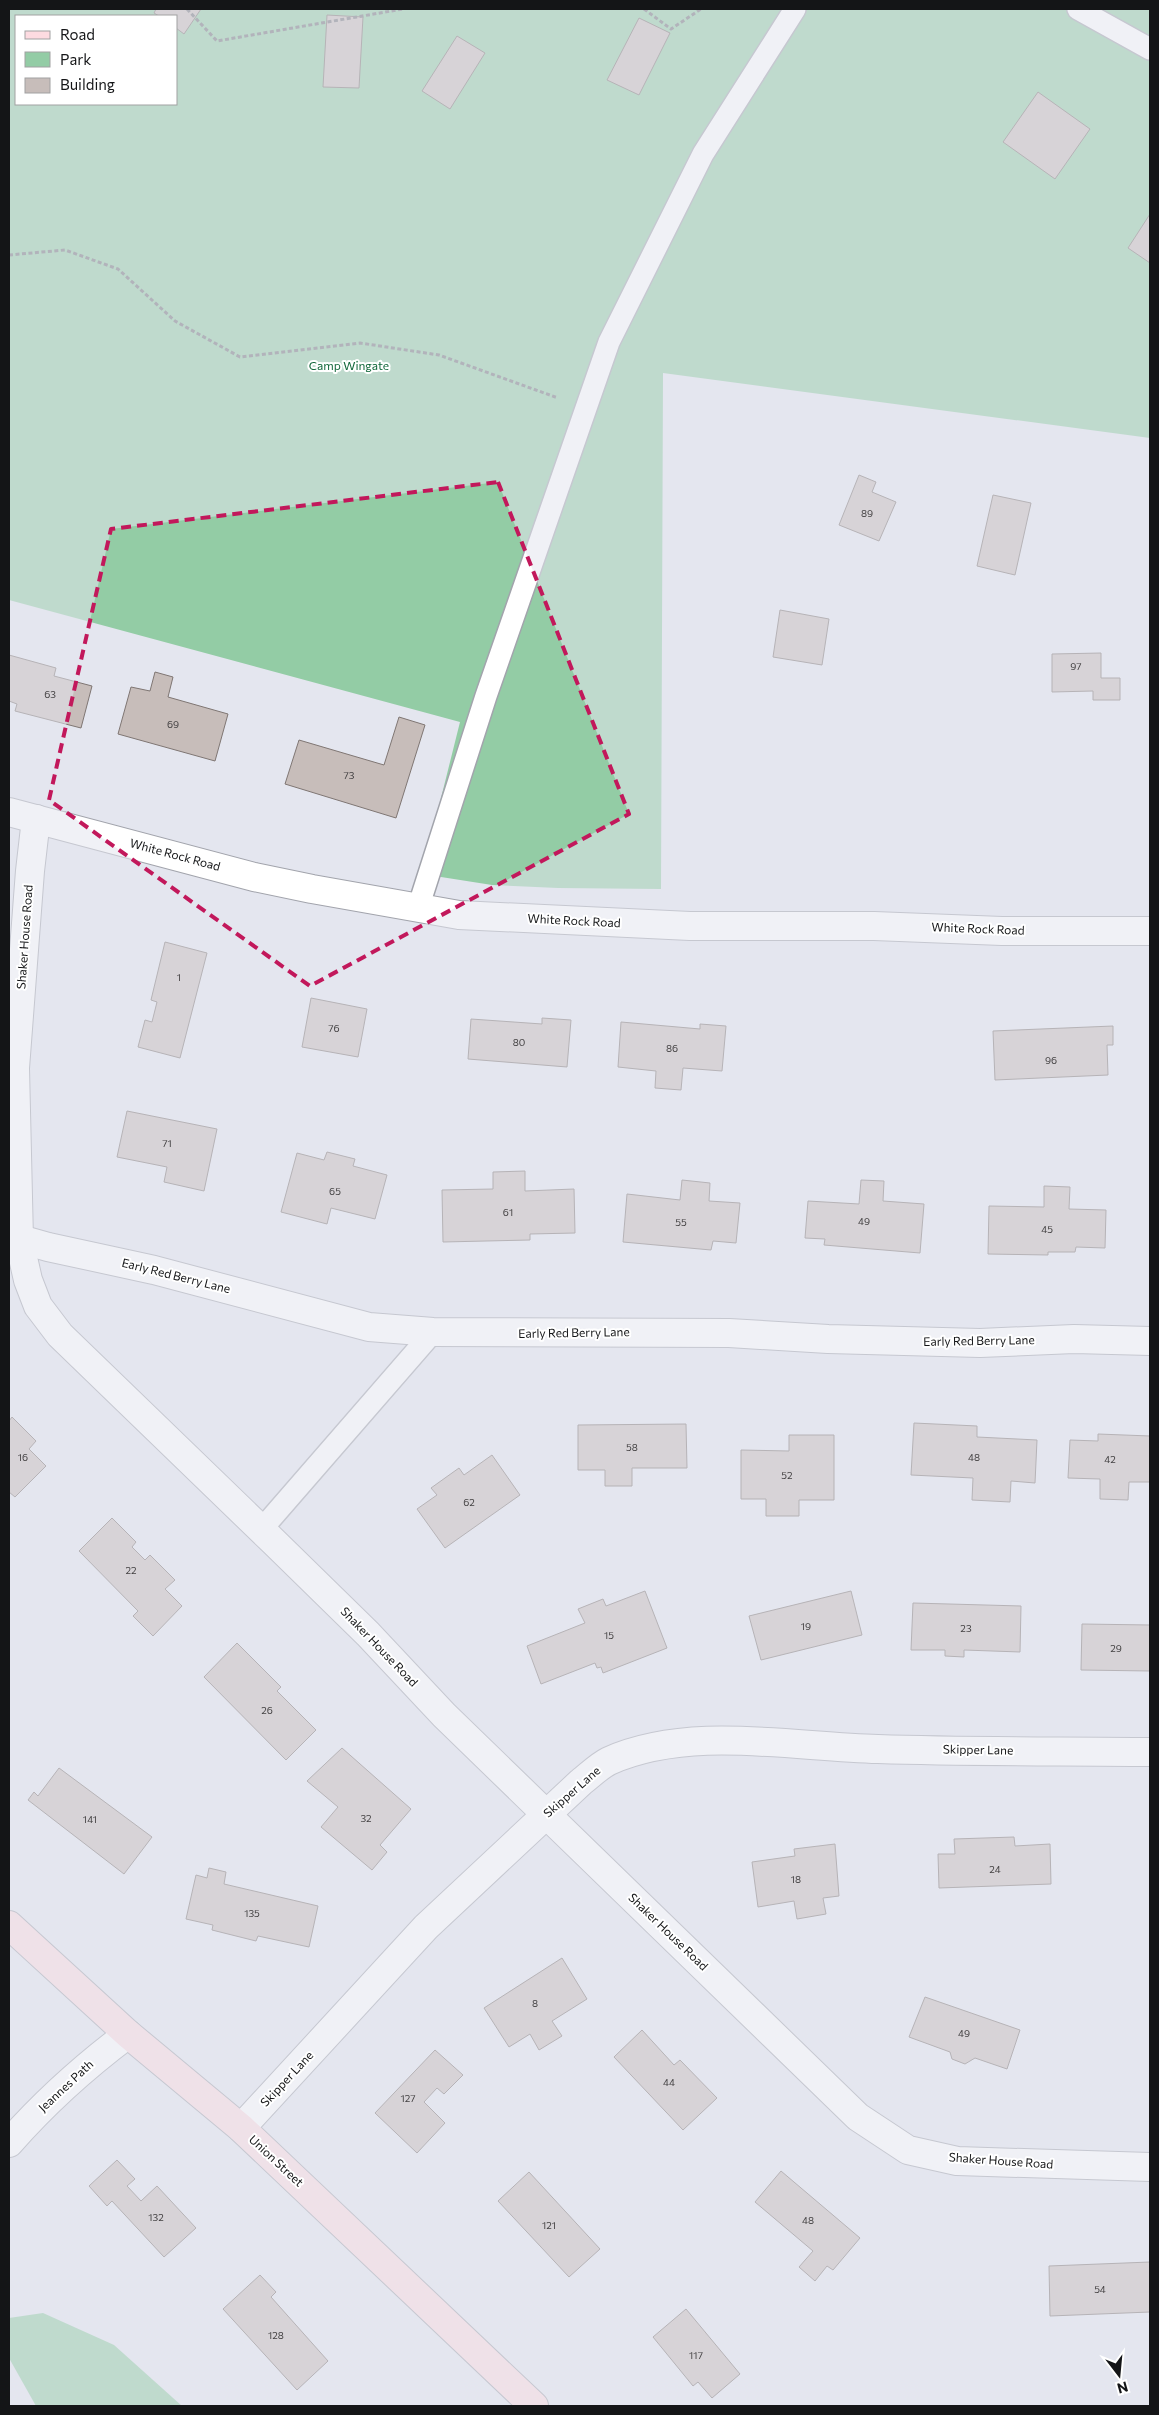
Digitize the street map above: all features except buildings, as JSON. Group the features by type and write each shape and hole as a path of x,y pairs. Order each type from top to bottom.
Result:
{"main road":[{"name":"Union Street","path":"9,1925 128,2034 241,2128 534,2406"}],"street":[{"name":"White Rock Road","path":"9,812 254,877 459,915 681,926 874,926 1002,931 1150,931"},
{"name":"Shaker House Road","path":"36,819 30,871 15,1068 14,1238 38,1306 60,1335 368,1634 444,1715 858,2117 884,2136 908,2150 957,2161 1150,2167"},
{"name":"Early Red Berry Lane","path":"14,1238 154,1270 369,1327 433,1332 720,1333 828,1339 980,1343 1074,1339 1150,1341"},
{"name":"Skipper Lane","path":"241,2128 426,1927 581,1782 607,1762 641,1750 685,1743 758,1741 877,1749 1150,1752"},
{"name":"Jeannes Path","path":"9,2142 29,2119 86,2066 128,2034"}],"lane":[{"path":"418,908 486,696 610,342 703,154 795,9"},
{"path":"1078,9 1150,49"},
{"path":"261,1530 433,1332"}],"path":[{"path":"187,9 217,41 404,9"},
{"path":"644,9 671,29 701,9"},
{"path":"9,255 65,250 118,269 175,321 240,358 360,343 439,355 546,393 585,411"}],"highlighted area":[{"path":"498,482 629,814 310,986 49,800 111,529"}],"green space":[{"name":"Camp Wingate","path":"9,9 1150,9 1150,438 663,373 661,889 492,885 422,874 460,722 9,600"},
{"path":"43,2313 114,2345 182,2406 36,2406 9,2358 9,2318"}]}
